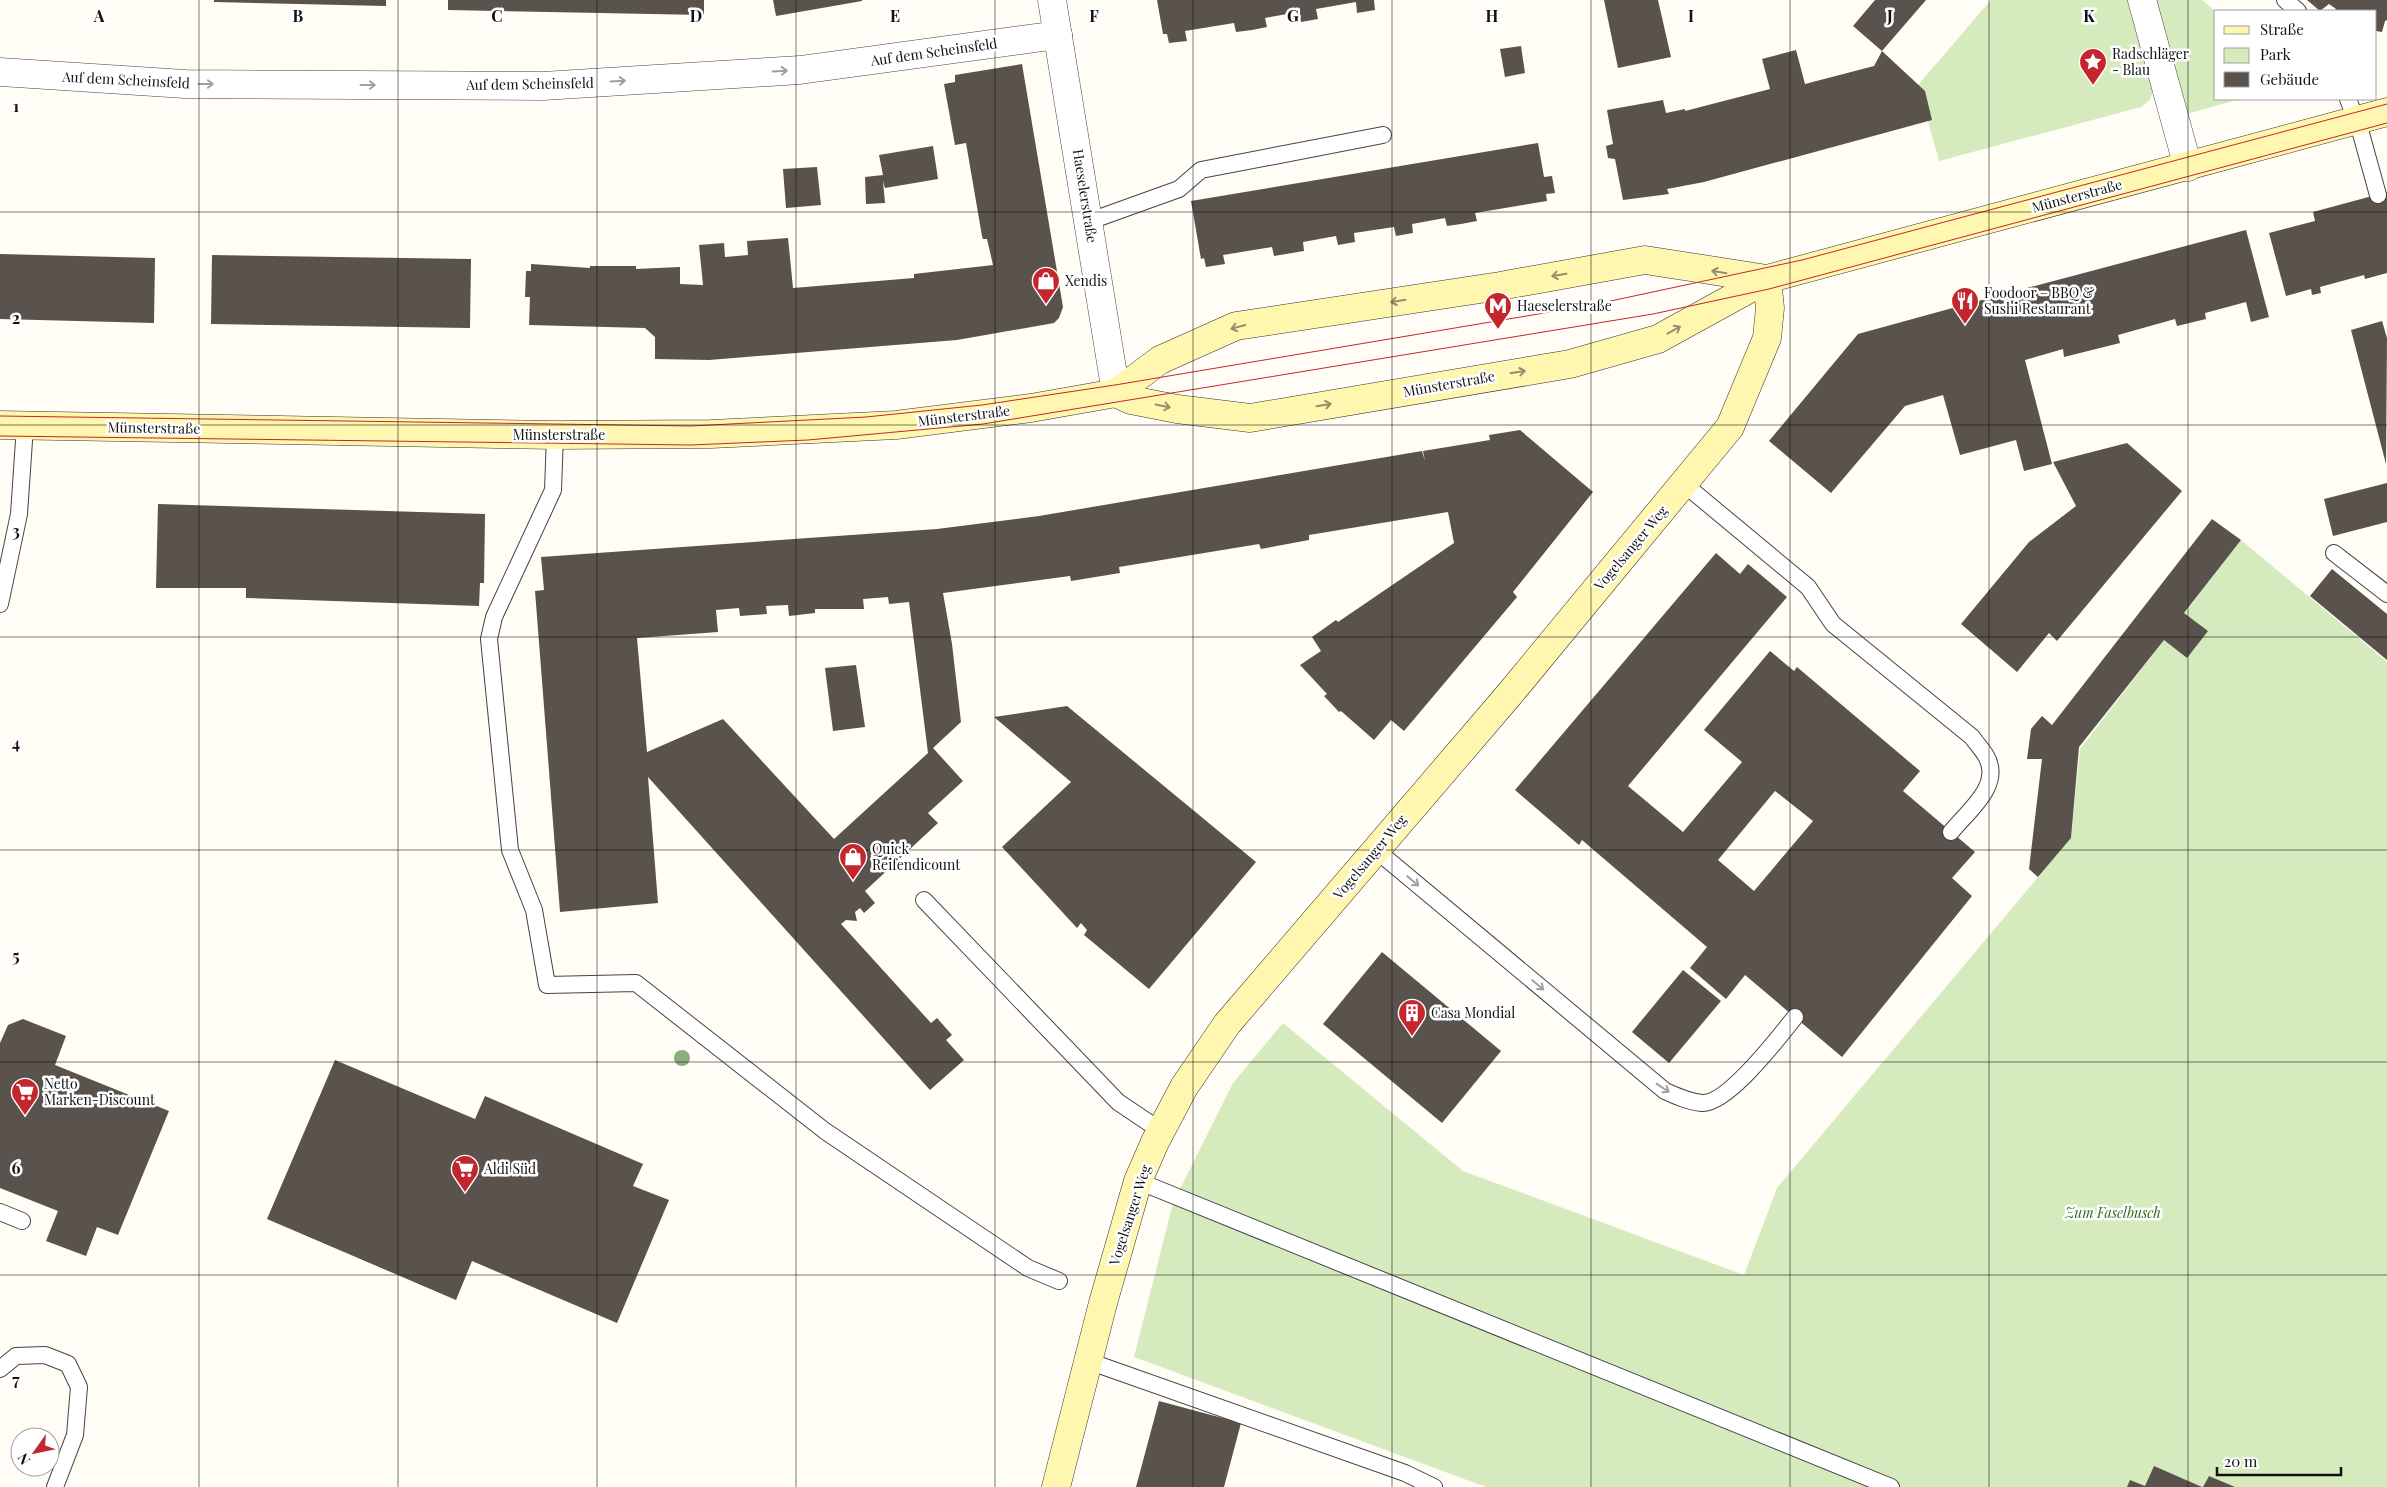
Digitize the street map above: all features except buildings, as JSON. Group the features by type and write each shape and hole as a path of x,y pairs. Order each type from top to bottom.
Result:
{"street":[{"name":"Haeselerstraße","path":"1052,0 1090,221 1116,393"},
{"path":"2142,0 2188,167"},
{"name":"Auf dem Scheinsfeld","path":"0,72 185,84 543,86 800,70 1058,35"},
{"name":"Münsterstraße","path":"1116,393 1131,400 1177,409 1250,418 1570,364 1658,339 1767,279 2188,167 2352,110 2387,112"},
{"name":"Münsterstraße","path":"12,425 555,436 711,434 896,425 1031,408 1116,393 1160,360 1236,326 1500,286 1645,260 1767,279"},
{"name":"Vogelsanger Weg","path":"1056,1487 1088,1361 1138,1181 1184,1087 1227,1024 1508,696 1730,428 1767,338 1770,308 1767,279"}],"lane":[{"path":"2285,0 2297,10"},
{"path":"2352,110 2378,194"},
{"path":"1090,221 1179,189 1201,170 1383,135"},
{"path":"0,604 19,514 12,425"},
{"path":"555,436 553,490 494,617 489,639 510,850 534,910 547,985 636,983 825,1131 1028,1268 1059,1281"},
{"path":"1684,484 1808,586 1833,624 1972,737 1982,750 1987,757 1992,776 1987,790 1951,832"},
{"path":"2334,553 2387,594"},
{"path":"1376,850 1665,1091 1704,1103 1722,1095 1738,1083 1796,1017"},
{"path":"924,900 1118,1102 1161,1131"},
{"path":"1138,1181 1892,1487"},
{"path":"0,1212 22,1221"},
{"path":"0,1369 16,1356 45,1355 68,1364 79,1387 75,1435 55,1487"},
{"path":"1088,1361 1405,1473 1434,1487"}],"green space":[{"path":"1991,0 2130,0 2153,90 2150,100 2141,107 1939,161 1918,85"},
{"path":"2154,0 2202,0 2214,10 2214,100 2236,100 2187,114"},
{"name":"Zum Faselbusch","path":"2241,540 2387,662 2387,1487 1486,1487 1134,1357 1173,1203 1233,1083 1283,1023 1463,1171 1744,1275 1777,1188 2071,838 2080,749"}],"tram line":[{"path":"0,416 691,426 866,417 982,405 1115,385 1592,305 1802,260 2387,104"},
{"path":"0,436 691,445 808,440 983,424 1653,314 1769,289 2387,123"}],"place":[{"name":"Radschläger - Blau","path":"2093,86"},
{"name":"Xendis","path":"1046,305"},
{"name":"Foodoor – BBQ & Sushi Restaurant","path":"1965,325"},
{"name":"Haeselerstraße","path":"1498,330"},
{"name":"Quick Reifendicount","path":"853,881"},
{"name":"Casa Mondial","path":"1412,1037"},
{"name":"Netto Marken-Discount","path":"25,1116"},
{"name":"Aldi Süd","path":"465,1193"}]}
